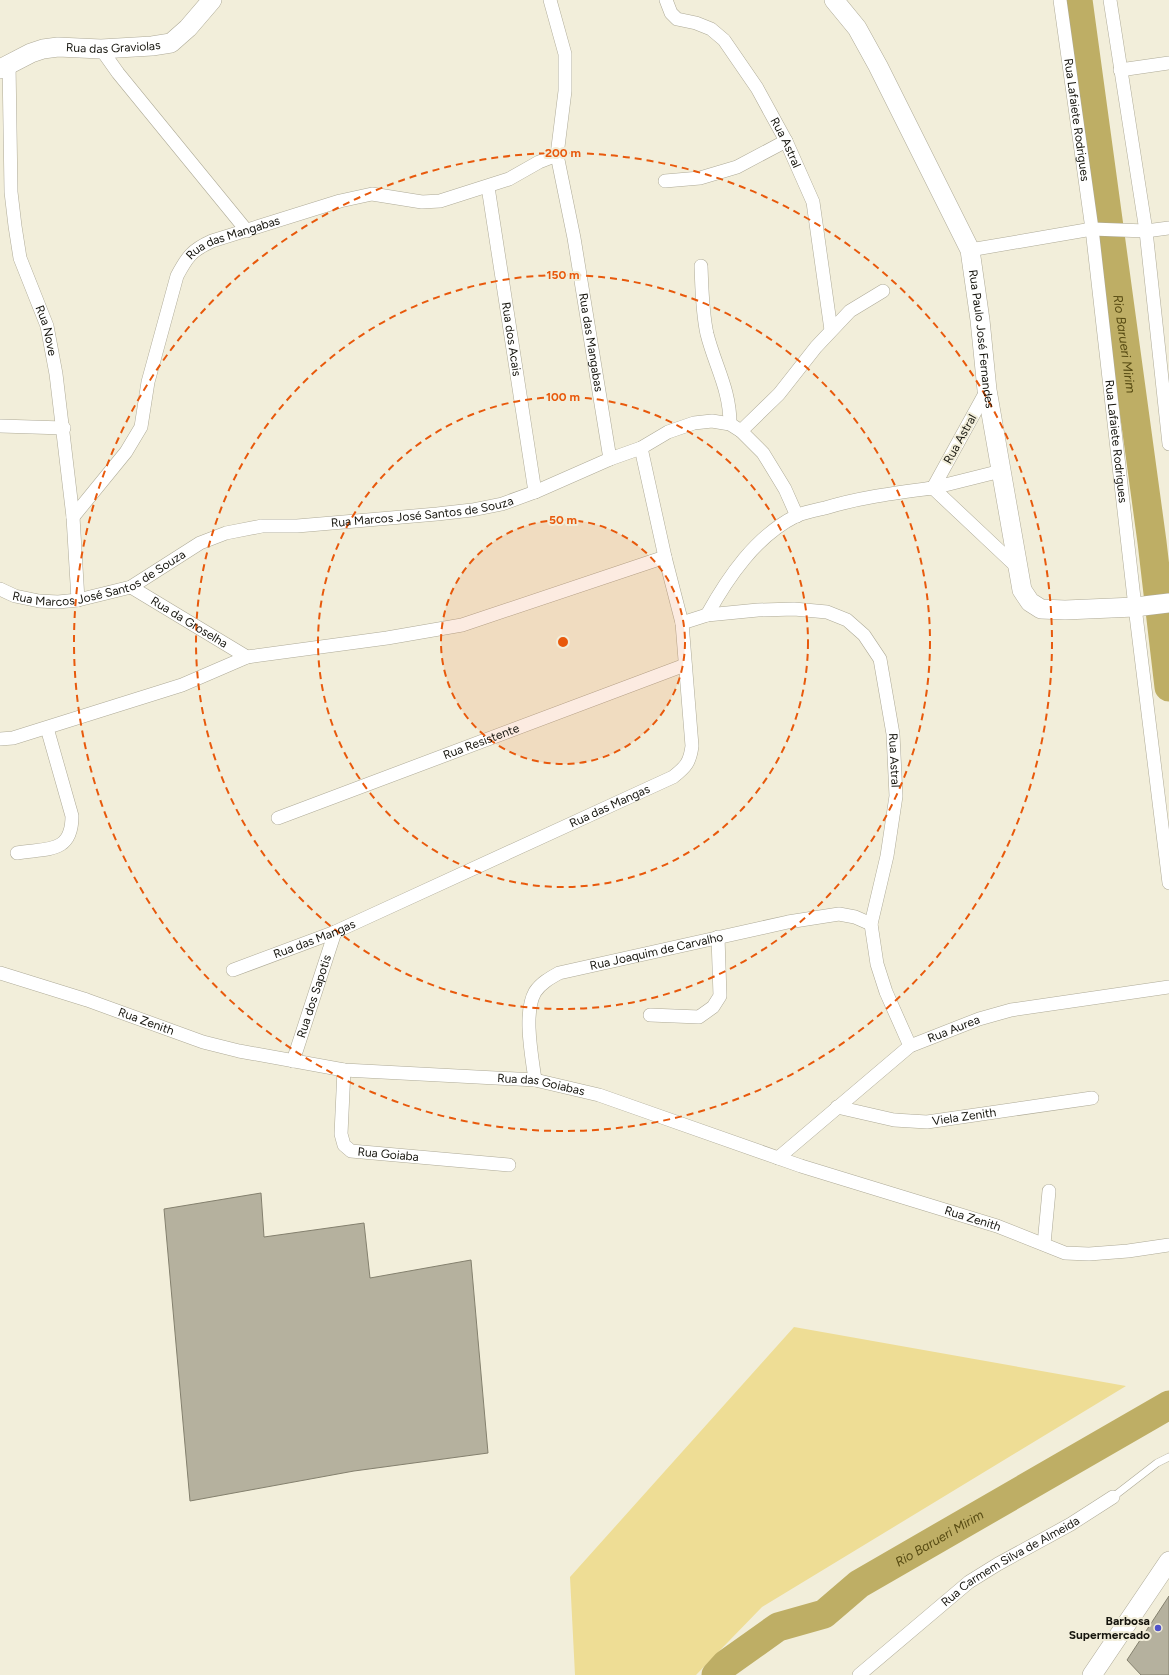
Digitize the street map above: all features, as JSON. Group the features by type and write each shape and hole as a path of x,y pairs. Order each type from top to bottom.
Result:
{"main road":[{"name":"Rua das Graviolas","path":"5,66 43,49 58,47 101,49 152,46 171,43 188,28 212,0"},
{"name":"Rua Paulo José Fernandes","path":"834,0 857,28 878,66 970,250 980,320 987,390 1022,590 1030,602 1041,609 1065,610 1169,603"},
{"path":"1092,1675 1169,1561"}],"street":[{"name":"Rua das Mangabas","path":"550,0 565,54 565,91 557,155 574,238 610,459"},
{"name":"Rua Astral","path":"666,0 671,13 677,20 696,23 711,29 724,40 757,88 786,141 814,202 831,330"},
{"name":"Rua Lafaiete Rodrigues","path":"1060,0 1098,229 1141,606 1169,883"},
{"path":"1110,0 1169,444"},
{"path":"101,49 118,73 247,231"},
{"path":"1120,70 1169,63"},
{"name":"Rua Nove","path":"5,66 11,184 15,226 20,258 47,326 56,374 64,428 73,517 78,600"},
{"path":"665,181 700,178 737,167 786,141"},
{"name":"Rua das Mangabas","path":"73,517 126,452 141,428 148,382 177,276 185,260 196,248 212,241 340,201 372,194 422,202 440,201 488,187 509,179 539,162 557,155"},
{"name":"Rua dos Acais","path":"488,187 535,492"},
{"path":"970,250 1098,229 1140,231 1169,228"},
{"path":"701,266 702,309 707,335 729,398 730,424"},
{"path":"741,431 779,394 831,330 850,311 883,291"},
{"name":"Rua Astral","path":"933,488 987,390"},
{"name":"Rua Marcos José Santos de Souza","path":"0,589 15,596 39,601 58,602 78,600 131,587 200,542 226,533 262,526 297,526 472,510 502,504 535,492 610,459 641,448 668,432 694,423 712,421 730,424 741,431 763,453 785,489 797,516"},
{"path":"0,426 64,428"},
{"name":"Rua das Mangas","path":"233,970 335,932 673,777 683,770 690,759 692,746 682,623 665,557 641,448"},
{"name":"Rua Astral","path":"707,614 724,585 745,559 778,527 797,516 883,494 933,488 1001,471"},
{"path":"933,488 1018,568"},
{"path":"0,739 13,738 47,728 182,685 247,657 387,638 462,625 665,557"},
{"name":"Rua da Groselha","path":"131,587 247,657"},
{"name":"Rua Astral","path":"682,623 707,614 794,609 827,612 847,620 864,635 880,659 893,734 896,796 887,856 871,924 877,964 886,992 910,1046"},
{"name":"Rua Resistente","path":"278,818 685,665"},
{"path":"17,854 61,845 68,839 72,830 72,816 47,728"},
{"name":"Rua Joaquim de Carvalho","path":"535,1080 530,1033 530,1007 535,993 544,981 559,973 788,922 839,914 855,917 871,924"},
{"name":"Rua dos Sapotis","path":"293,1061 335,932"},
{"path":"650,1015 698,1017 713,1007 720,996 718,937"},
{"name":"Rua Zenith","path":"0,973 87,1000 203,1042 239,1051 293,1061"},
{"name":"Rua Aurea","path":"778,1158 873,1079 910,1046 979,1019 1011,1010 1169,987"},
{"name":"Rua das Goiabas","path":"293,1061 344,1070 535,1080 599,1095 778,1158"},
{"name":"Rua Goiaba","path":"344,1070 341,1134 344,1145 351,1151 509,1165"},
{"name":"Viela Zenith","path":"837,1108 894,1120 927,1122 1092,1098"},
{"name":"Rua Zenith","path":"778,1158 997,1226 1065,1253 1089,1254 1128,1251 1169,1245"},
{"path":"1044,1244 1049,1191"},
{"name":"Rua Carmem Silva de Almeida","path":"859,1675 969,1582 1070,1524 1113,1497"}],"lane":[{"name":"Rua Carmem Silva de Almeida","path":"1113,1497 1157,1464 1169,1457"}],"shaded area":[{"path":"794,1327 1126,1386 762,1607 696,1675 575,1675 570,1577"}],"building":[{"path":"261,1193 264,1237 364,1223 370,1278 471,1260 488,1453 354,1471 190,1501 164,1209"},
{"name":"Barbosa Supermercado","path":"1169,1596 1169,1675 1141,1675 1127,1660"}],"waterway":[{"name":"Rio Barueri Mirim","path":"1078,0 1152,542 1169,687"},
{"name":"Rio Barueri Mirim","path":"716,1675 726,1664 778,1627 824,1614 859,1584 1169,1405"}],"place":[{"name":"Barbosa Supermercado","path":"1158,1628"}]}
